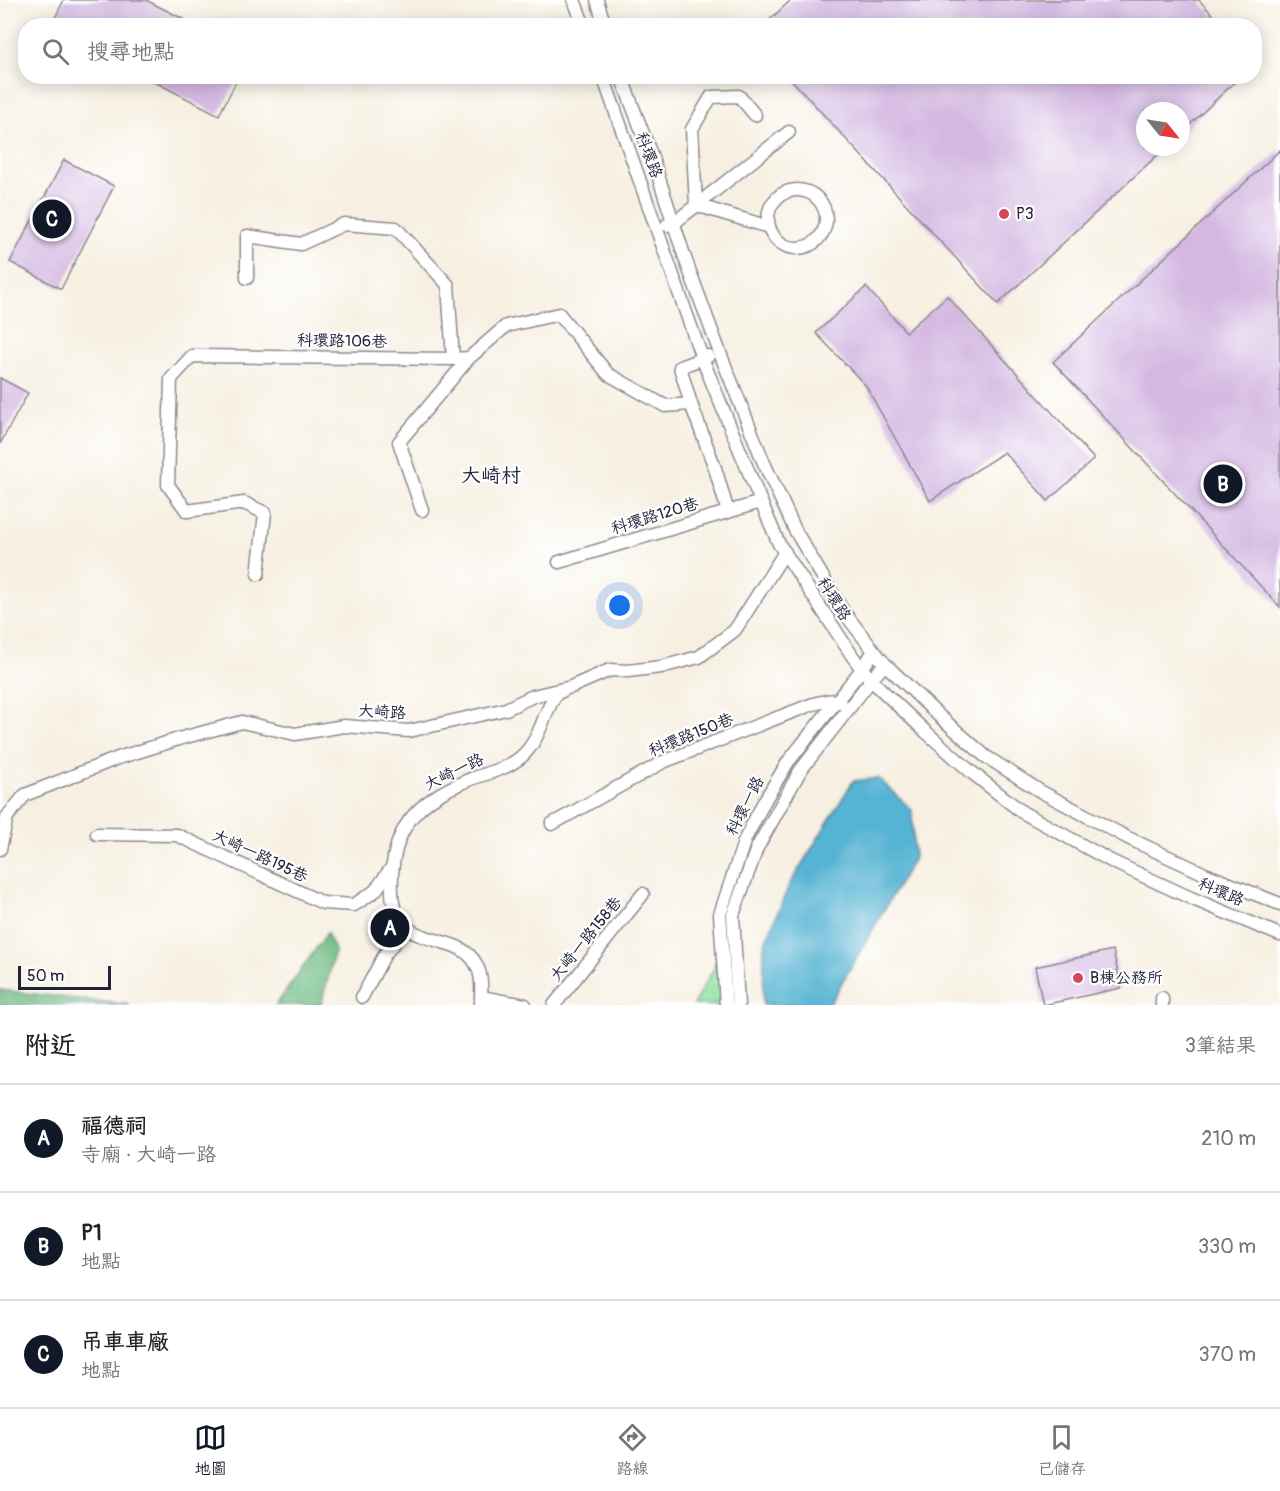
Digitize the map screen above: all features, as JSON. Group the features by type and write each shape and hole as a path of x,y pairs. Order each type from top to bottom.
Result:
{"street":[{"path":"574,0 581,18"},
{"path":"597,0 603,18"},
{"name":"科環路","path":"606,84 702,358 779,544 862,669 871,680 970,771 1022,812 1111,861 1193,899 1280,935"},
{"name":"科環路","path":"624,84 720,353 764,463 796,532 843,611 874,651 938,715 985,756 1040,791 1128,838 1205,874 1280,904"},
{"path":"696,205 692,129 711,98 739,96 755,115"},
{"path":"658,228 674,223 789,132"},
{"path":"696,205 769,227 773,236 780,243 799,248 809,246 818,240 826,222 826,212 816,197 808,192 790,190 775,200 770,208 769,227"},
{"path":"247,278 247,236 301,244 344,224 396,228 448,285 453,359"},
{"path":"422,510 399,442 469,358 506,326 559,314 608,374 665,406 691,404"},
{"path":"720,353 680,367 728,512"},
{"name":"科環路106巷","path":"258,574 265,513 244,503 188,511 168,485 171,379 192,356 469,358"},
{"name":"科環路120巷","path":"560,562 761,502"},
{"name":"大崎路","path":"0,849 7,817 25,795 118,758 182,738 242,722 295,734 344,726 409,731 506,709 533,696 571,687 609,670 628,671 662,667 699,657 735,630 785,552"},
{"name":"科環一路","path":"726,1005 720,914 745,839 788,762 874,651"},
{"name":"科環一路","path":"738,1005 734,915 758,848 800,771 885,664"},
{"name":"大崎一路","path":"406,928 397,916 392,900 392,866 395,850 407,823 423,806 446,791 508,765 523,755 534,741 556,694 571,687"},
{"path":"837,701 849,709"},
{"name":"科環路150巷","path":"552,824 663,762 813,704 837,701"},
{"name":"大崎一路195巷","path":"97,834 177,835 323,903 354,906 375,891 392,866"},
{"name":"大崎一路158巷","path":"554,1005 643,894"},
{"path":"362,997 385,954 406,928 419,935 460,949 470,956 477,965 480,976 481,1001 525,1005"}],"green space":[{"path":"327,933 335,950 321,1005 276,1005"},
{"path":"721,956 722,1005 693,1005"},
{"path":"0,990 130,1005 0,1005"}],"water":[{"path":"878,778 912,810 914,858 829,1005 763,1005 764,946 789,885 853,781"}],"building":[{"path":"64,0 146,0 181,18 55,18"},
{"path":"791,0 1199,0 1216,18 772,18"},
{"path":"159,84 235,84 219,115"},
{"name":"P3","path":"795,84 1233,84 1190,124 1190,102 1136,102 1136,156 1156,156 998,304"},
{"path":"1280,150 1280,607 1053,362"},
{"path":"64,160 114,186 61,289 10,262"},
{"path":"866,287 906,332 947,296 1094,459 1048,501 1004,452 930,501 866,386 816,333"},
{"path":"0,378 28,393 0,444"},
{"name":"B棟公務所","path":"1113,950 1121,988 1043,1005 1035,967"}],"place":[{"name":"P3","path":"1004,214"},
{"name":"吊車車廠","path":"52,219"},
{"name":"P1","path":"1223,484"},
{"name":"福德祠","path":"390,928"},
{"name":"B棟公務所","path":"1078,978"}],"district":[{"name":"大崎村","path":"491,475"}]}
